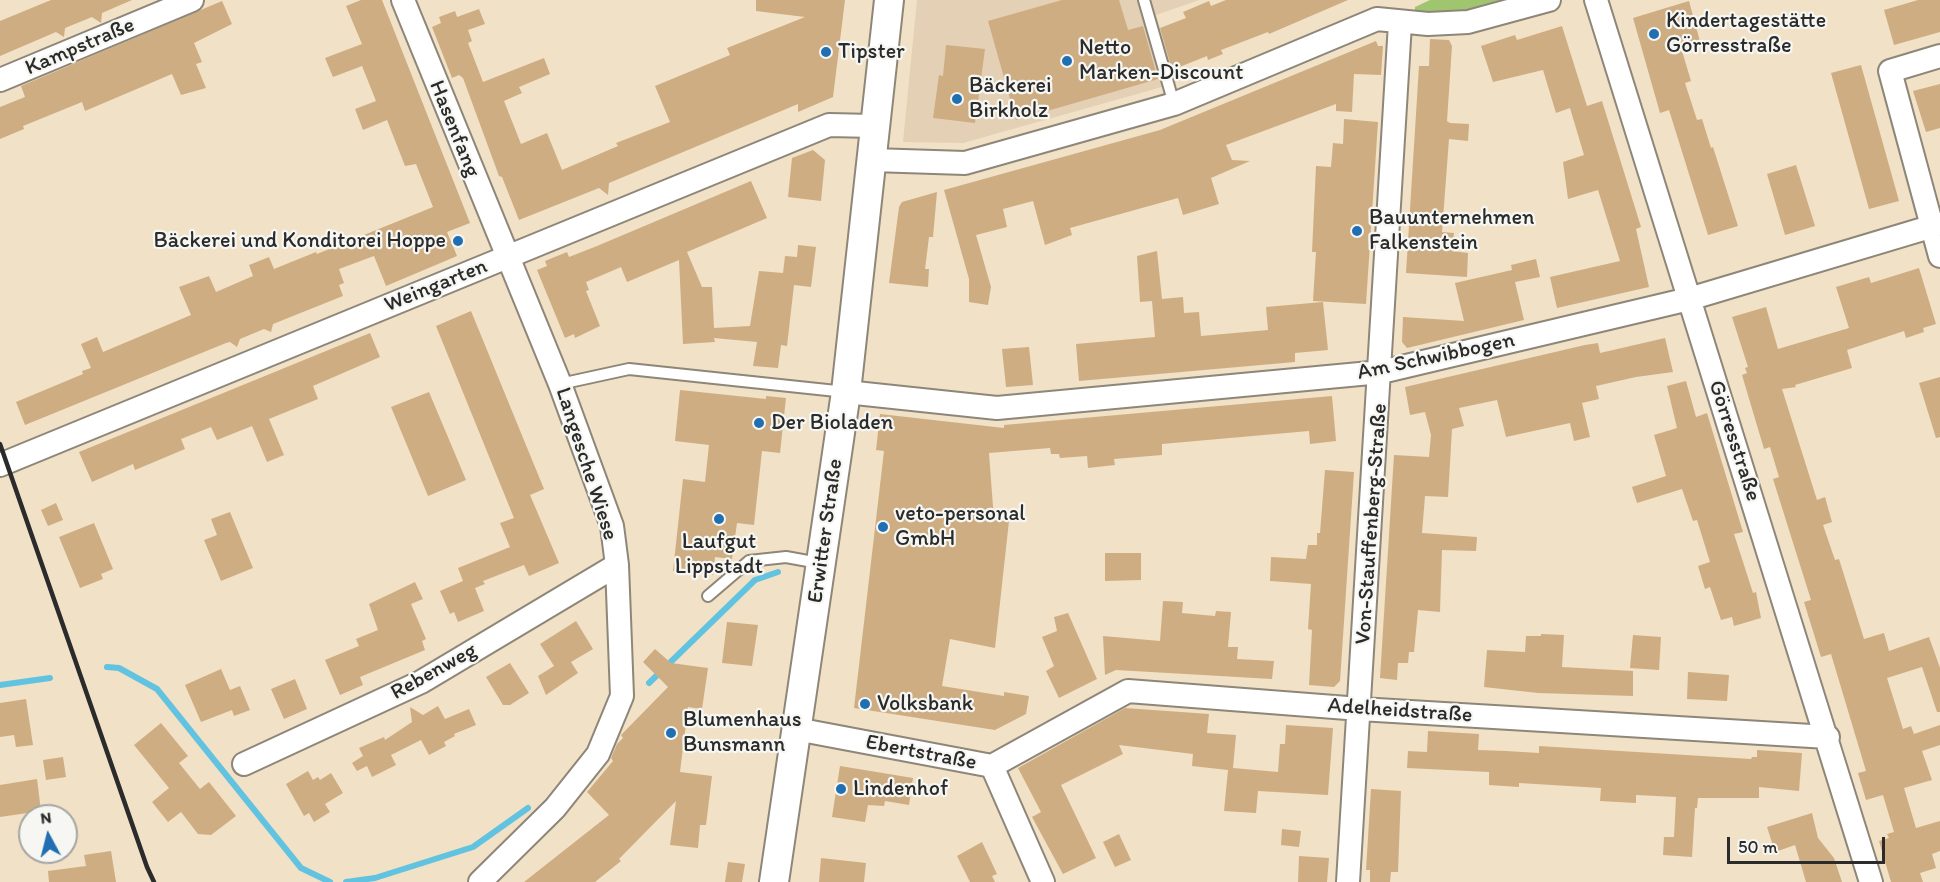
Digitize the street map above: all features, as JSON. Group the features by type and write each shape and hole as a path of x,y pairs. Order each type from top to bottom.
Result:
{"street":[{"name":"Kampstraße","path":"0,80 192,0"},
{"name":"Hasenfang","path":"403,0 506,258"},
{"name":"Erwitter Straße","path":"774,882 846,392 889,0"},
{"path":"872,160 965,163 1174,104 1377,19 1400,23 1468,22 1549,0"},
{"name":"Görresstraße","path":"1596,0 1828,737 1871,882"},
{"name":"Von-Stauffenberg-Straße","path":"1348,882 1381,372 1393,106 1400,23"},
{"path":"1940,56 1890,71 1936,225 1940,256"},
{"name":"Weingarten","path":"0,465 829,125 874,126"},
{"name":"Am Schwibbogen","path":"846,392 997,408 1381,372 1689,299 1936,225"},
{"name":"Langesche Wiese","path":"480,882 555,808 598,754 622,696 617,565 612,526 560,384 506,258"},
{"name":"Rebenweg","path":"244,764 421,682 617,565"},
{"name":"Adelheidstraße","path":"992,766 1128,691 1360,709 1828,737"},
{"name":"Ebertstraße","path":"796,729 992,766 1043,882"}],"lane":[{"path":"1144,0 1174,104"},
{"path":"560,384 629,369 846,392"},
{"path":"708,596 749,561 786,557 821,563"}],"shaded area":[{"path":"917,0 1199,0 1156,15 1176,83 963,143 903,142"}],"green space":[{"path":"1430,0 1503,0 1455,13 1415,12 1415,7"}],"building":[{"path":"51,0 132,0 102,13 101,23 92,17 65,28 64,37 56,32 0,56 0,21"},
{"path":"361,0 382,0 470,223 447,232 457,256 386,286 374,256 339,269 344,283 339,285 343,296 273,324 271,332 264,329 240,339 237,347 230,342 226,343 25,425 16,402 83,374 82,371 91,368 81,344 97,337 103,352 191,315 179,287 209,276 216,292 253,276 249,265 269,257 274,269 433,207 416,164 405,166 387,120 363,130 355,109 376,101 362,66 333,77 325,58 362,44 346,6"},
{"path":"756,0 845,0 833,97 798,112 798,104 609,183 608,195 599,188 519,220 502,177 499,176 463,78 459,75 452,78 432,27 441,23 439,17 455,11 457,17 479,9 485,24 468,30 472,41 468,43 483,82 544,58 550,74 519,87 522,93 504,101 521,144 547,133 562,170 618,146 616,143 670,122 655,86 730,55 727,48 805,17 756,11"},
{"name":"Netto Marken-Discount","path":"1062,0 1119,0 1128,30 1143,26 1158,79 1016,120 988,21"},
{"path":"1226,0 1348,0 1269,34 1268,32 1221,50 1223,54 1208,60 1207,56 1172,70 1160,28 1186,18 1183,12 1209,1 1211,6"},
{"path":"1918,0 1940,0 1940,32 1894,45 1884,10"},
{"path":"222,1 232,24 194,43 202,62 196,64 206,88 181,95 172,74 85,111 82,102 23,126 24,129 0,139 0,107 25,97 21,86"},
{"path":"1689,1 1701,45 1682,51 1691,81 1685,83 1697,120 1702,119 1711,148 1713,147 1738,226 1708,235 1669,110 1660,113 1633,18"},
{"path":"1562,26 1587,106 1602,101 1641,227 1636,229 1649,287 1557,308 1550,277 1620,261 1598,190 1568,199 1563,162 1584,155 1570,108 1556,113 1543,70 1493,82 1481,46 1515,35 1517,40"},
{"path":"1430,39 1449,40 1452,46 1447,121 1469,124 1468,141 1449,139 1442,232 1454,233 1452,251 1468,253 1467,277 1406,273 1419,66 1429,66"},
{"path":"1376,41 1378,46 1383,46 1381,75 1354,74 1352,112 1336,111 1336,104 1226,145 1232,160 1250,161 1211,178 1219,204 1183,215 1178,198 1070,228 1072,235 1045,245 1033,201 1003,209 1007,227 976,235 991,287 988,305 969,302 969,279 944,190 1160,130"},
{"name":"Bäckerei Birkholz","path":"946,45 985,49 975,123 933,118 939,75 943,76"},
{"path":"1861,65 1899,201 1869,209 1831,73"},
{"path":"1940,84 1940,128 1926,132 1913,91"},
{"path":"1344,119 1378,122 1366,304 1313,301 1316,252 1312,252 1316,166 1331,167 1333,143 1343,144"},
{"path":"813,150 825,160 821,201 788,197 792,158"},
{"path":"1796,165 1815,226 1785,235 1767,174"},
{"path":"751,181 767,218 687,252 702,287 712,287 714,328 750,326 759,271 783,273 785,256 797,257 798,245 816,247 811,287 794,285 787,346 781,345 778,368 753,366 757,342 714,338 715,342 683,344 679,260 627,282 621,267 586,282 589,290 586,291 600,326 575,338 574,334 565,338 537,270 547,266 545,261 567,252 569,257"},
{"path":"937,192 933,237 929,237 925,269 929,269 928,287 889,283 899,207 902,202"},
{"path":"1157,251 1162,299 1183,297 1184,313 1199,312 1201,336 1268,330 1266,307 1323,302 1328,350 1295,353 1295,362 1079,381 1076,344 1155,337 1152,301 1140,302 1137,256"},
{"path":"1536,259 1540,277 1515,282 1524,320 1407,348 1402,342 1403,317 1464,321 1455,283 1512,270 1511,265"},
{"path":"1919,268 1936,324 1923,328 1924,332 1906,338 1904,331 1847,350 1852,368 1795,385 1796,387 1782,389 1817,500 1825,497 1832,522 1823,525 1835,560 1839,559 1864,639 1884,633 1889,651 1929,637 1940,668 1940,712 1937,712 1922,667 1887,678 1903,729 1911,726 1914,734 1940,725 1940,745 1922,751 1932,780 1904,788 1916,828 1940,821 1940,851 1932,854 1936,868 1920,873 1923,882 1891,882 1879,841 1889,838 1887,834 1894,832 1883,795 1866,800 1858,773 1866,771 1831,654 1821,657 1804,602 1811,600 1773,479 1779,477 1770,447 1764,449 1742,375 1747,373 1745,368 1748,367 1732,317 1766,307 1778,349 1849,328 1836,287 1869,277 1871,283"},
{"path":"471,311 544,489 530,495 559,563 529,576 524,565 483,581 485,584 475,588 484,611 458,622 454,612 450,614 440,591 463,581 458,568 510,547 500,523 514,518 436,326"},
{"path":"370,333 380,357 313,386 318,399 269,419 284,455 267,462 252,426 217,440 211,427 181,439 185,449 135,470 133,464 92,482 79,452"},
{"path":"1665,338 1673,372 1596,386 1599,399 1582,403 1590,437 1574,441 1570,423 1506,437 1497,400 1459,408 1464,426 1452,429 1448,497 1425,496 1422,533 1477,537 1476,551 1442,550 1440,612 1418,610 1414,652 1409,652 1408,663 1398,663 1397,680 1380,678 1394,455 1429,457 1431,435 1425,412 1410,415 1405,387 1585,345 1598,343 1600,353"},
{"path":"1029,347 1033,385 1006,387 1002,349"},
{"path":"1940,377 1940,437 1936,438 1919,383"},
{"path":"1686,381 1696,417 1707,413 1743,532 1734,534 1753,593 1756,592 1761,618 1734,626 1732,617 1721,620 1710,587 1705,589 1698,566 1710,562 1697,520 1693,521 1682,489 1637,503 1632,487 1666,476 1654,435 1677,428 1667,386"},
{"path":"680,390 766,399 766,396 786,398 780,453 762,451 754,525 737,523 732,559 715,557 713,575 673,571 683,479 705,482 709,445 675,441"},
{"path":"429,392 466,480 428,496 391,407"},
{"path":"1332,396 1336,441 1310,444 1309,431 1162,444 1162,455 1114,459 1115,465 1088,468 1087,456 1060,458 1059,454 1051,454 1050,448 989,453 994,520 1009,521 995,648 950,639 942,686 1004,696 1004,692 1029,696 1026,714 995,730 854,708 884,451 876,450 880,414 1004,428 1004,425"},
{"path":"1325,470 1354,472 1340,681 1334,687 1309,685 1312,630 1308,629 1311,584 1270,581 1271,557 1306,559 1308,545 1317,545"},
{"path":"56,503 63,520 48,526 41,510"},
{"path":"230,512 253,568 221,581 204,540 217,535 211,519"},
{"path":"94,523 113,569 101,574 103,579 80,588 59,537"},
{"path":"1105,553 1141,553 1141,580 1105,581"},
{"path":"415,582 423,599 411,604 426,639 422,641 425,650 360,677 363,685 340,695 325,660 359,646 356,639 378,630 369,604"},
{"path":"1163,601 1183,602 1182,613 1215,616 1216,611 1231,612 1228,647 1238,647 1237,659 1274,661 1272,679 1116,670 1105,675 1103,636 1160,641"},
{"path":"1068,613 1097,679 1059,698 1046,671 1054,666 1042,637 1057,631 1054,617"},
{"path":"576,621 593,649 571,662 578,673 546,695 538,676 554,666 540,644"},
{"path":"727,622 758,625 752,666 722,663"},
{"path":"1541,634 1564,635 1562,667 1633,671 1633,696 1538,693 1484,687 1487,650 1525,652 1526,636 1541,636"},
{"path":"1633,635 1661,637 1659,670 1630,668"},
{"path":"655,649 671,663 708,668 702,709 688,707 680,772 712,776 706,825 700,825 698,848 670,845 676,801 619,859 621,861 595,882 524,882 609,815 587,792 613,761 611,758 617,744 623,738 621,735 668,687 643,662"},
{"path":"510,663 529,693 510,705 503,705 486,677"},
{"path":"221,669 230,690 240,686 250,710 234,716 232,710 201,722 185,685"},
{"path":"1688,672 1729,675 1727,701 1687,699"},
{"path":"295,679 307,709 284,719 271,689"},
{"path":"26,699 33,745 16,747 14,735 0,737 0,703"},
{"path":"438,706 445,719 469,709 476,725 454,734 455,736 444,742 446,746 429,755 421,740 391,755 396,765 372,777 367,766 357,771 352,763 363,756 359,748 384,737 385,740 412,722 410,707 423,715"},
{"path":"1125,708 1209,714 1207,733 1236,735 1233,768 1278,772 1280,744 1285,744 1286,725 1333,728 1328,795 1258,791 1256,813 1224,811 1228,770 1192,766 1193,754 1119,745 1123,754 1061,785 1096,858 1063,874 1032,817 1041,812 1018,768"},
{"path":"161,723 188,756 179,763 200,789 209,782 236,816 211,835 198,834 181,812 168,822 152,802 169,788 134,745"},
{"path":"1428,731 1479,734 1478,750 1539,753 1539,746 1751,759 1757,757 1757,750 1802,753 1799,791 1759,787 1759,798 1698,798 1697,808 1695,808 1692,857 1663,855 1664,837 1674,837 1676,797 1636,795 1636,803 1600,801 1601,788 1519,783 1519,787 1489,785 1489,772 1407,768 1408,751 1427,752"},
{"path":"63,757 66,777 46,780 43,760"},
{"path":"840,766 913,778 909,805 885,801 884,806 868,805 865,822 832,817"},
{"path":"308,771 313,780 318,777 320,780 331,773 343,793 325,804 330,812 314,822 309,813 304,816 286,784"},
{"path":"37,779 40,804 18,804 18,814 0,817 0,785"},
{"path":"1371,789 1401,791 1398,872 1391,872 1390,882 1370,882 1370,870 1366,870"},
{"path":"1812,813 1818,838 1834,858 1842,882 1806,882 1795,845 1775,852 1767,827"},
{"path":"1282,829 1301,831 1299,847 1281,845"},
{"path":"1119,834 1131,860 1115,867 1103,842"},
{"path":"982,842 997,874 992,876 995,882 970,882 957,856"},
{"path":"111,851 116,882 49,882 48,871 86,866 84,855"},
{"path":"1299,856 1329,858 1327,882 1298,882"},
{"path":"821,858 866,863 864,882 819,882"},
{"path":"728,862 745,864 742,882 725,882"}],"waterway":[{"path":"649,683 755,580 778,572"},
{"path":"107,667 119,668 157,689 301,868 330,882"},
{"path":"0,685 50,678"},
{"path":"346,882 375,878 473,847 528,808"}],"railway":[{"path":"0,444 154,882"}],"place":[{"name":"Kindertagestätte Görresstraße","path":"1654,34"},
{"name":"Tipster","path":"826,52"},
{"name":"Netto Marken-Discount","path":"1067,61"},
{"name":"Bäckerei Birkholz","path":"957,99"},
{"name":"Bauunternehmen Falkenstein","path":"1357,231"},
{"name":"Bäckerei und Konditorei Hoppe","path":"458,241"},
{"name":"Der Bioladen","path":"759,423"},
{"name":"Laufgut Lippstadt","path":"719,519"},
{"name":"veto-personal GmbH","path":"883,527"},
{"name":"Volksbank","path":"865,704"},
{"name":"Blumenhaus Bunsmann","path":"671,733"},
{"name":"Lindenhof","path":"841,789"}]}
